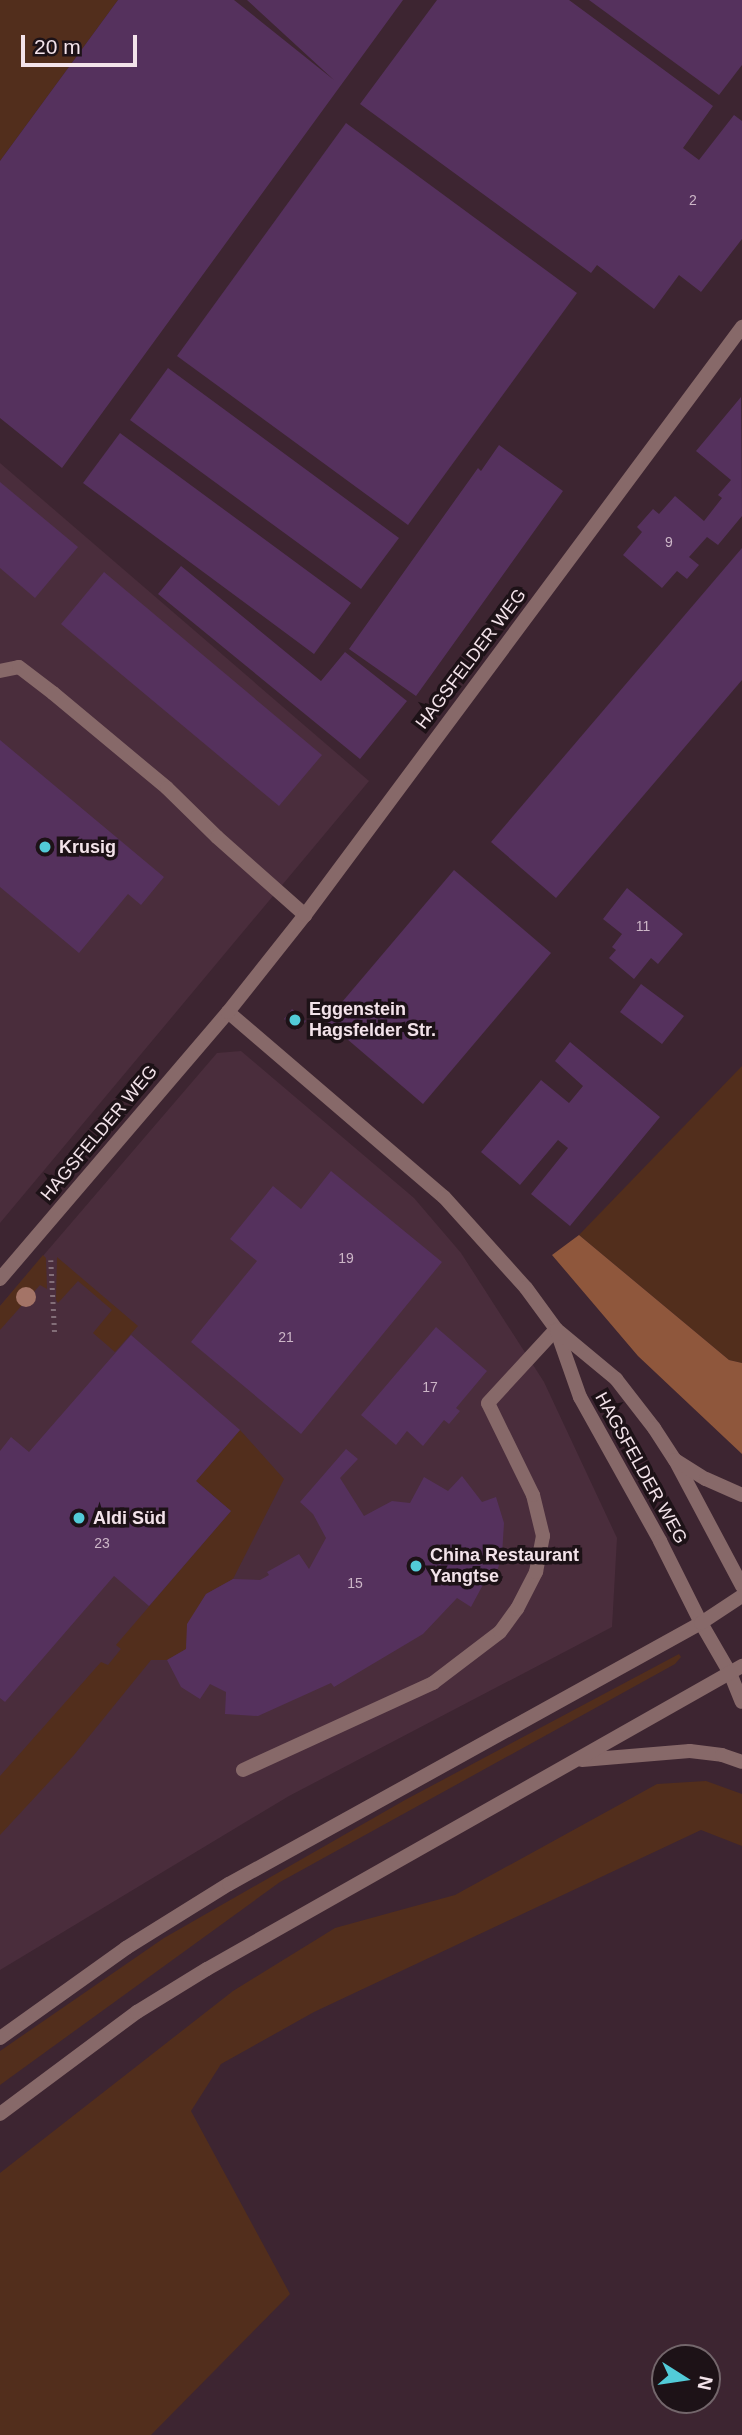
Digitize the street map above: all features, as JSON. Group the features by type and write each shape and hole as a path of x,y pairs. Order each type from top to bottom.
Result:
{"street":[{"name":"HAGSFELDER WEG","path":"0,1279 228,1012 304,915 742,327"},
{"path":"0,671 19,667 63,701 167,788 304,915"},
{"name":"HAGSFELDER WEG","path":"228,1012 444,1197 492,1248 555,1329 616,1379 675,1460 742,1586"},
{"name":"HAGSFELDER WEG","path":"555,1329 580,1397 660,1541 701,1623 736,1670 742,1702"},
{"path":"243,1770 433,1683 500,1632 517,1609 536,1572 543,1536 533,1495 488,1404 555,1329"},
{"path":"675,1460 706,1479 742,1495"},
{"path":"0,2038 126,1948 229,1884 701,1623 742,1596"},
{"path":"0,2114 137,2012 207,1969 736,1670"},
{"path":"581,1760 690,1751 722,1755 742,1762"}],"path":[{"path":"47,1224 55,1336"}],"shaded area":[{"path":"0,0 118,0 0,161"},
{"path":"0,463 369,781 0,1223"},
{"path":"241,1051 414,1198 461,1253 544,1382 617,1538 612,1627 289,1796 0,1970 0,1306 217,1053"},
{"path":"742,1066 742,1363 729,1360 579,1235"},
{"path":"579,1235 729,1360 742,1363 742,1454 638,1356 552,1255"},
{"path":"43,1255 46,1258 47,1289 40,1285 0,1330 0,1306"},
{"path":"57,1257 138,1326 115,1352 93,1333 112,1310 78,1281 58,1303 56,1300"},
{"path":"240,1430 284,1479 233,1579 206,1594 188,1624 186,1649 167,1660 151,1660 74,1755 0,1835 0,1776 101,1662 108,1665 121,1649 116,1645 231,1511 196,1481"},
{"path":"679,1654 681,1657 675,1664 280,1882 0,2085 0,2051 164,1938 405,1800"},
{"path":"706,1781 742,1794 742,1846 701,1830 314,2012 221,2064 191,2111 290,2294 151,2435 0,2435 0,2173 233,1991 335,1928 455,1895 657,1784"}],"building":[{"path":"118,0 234,0 334,80 247,0 403,0 62,468 0,418 0,161"},
{"path":"437,0 569,0 713,106 683,148 699,160 734,115 742,121 742,239 701,292 679,275 654,309 597,265 591,273 360,104"},
{"path":"589,0 742,0 742,65 719,95"},
{"path":"346,123 577,293 408,525 177,356"},
{"path":"168,368 399,538 361,589 130,420"},
{"path":"741,397 742,516 718,545 707,537 689,557 699,565 687,579 677,571 662,588 623,555 642,532 637,527 653,509 659,514 675,496 704,521 722,498 718,495 731,480 696,451"},
{"path":"120,433 351,603 314,654 83,483"},
{"path":"499,445 563,491 416,696 349,649 478,468 481,471"},
{"path":"0,482 78,547 35,598 0,568"},
{"path":"742,548 742,680 556,898 491,842"},
{"path":"181,566 321,681 345,652 407,701 360,759 158,594"},
{"path":"104,572 322,755 279,806 61,624"},
{"path":"0,740 164,877 141,905 128,894 79,953 0,887"},
{"path":"454,870 551,953 423,1104 326,1021"},
{"path":"627,888 683,934 658,964 651,958 634,979 609,958 616,950 612,947 622,934 603,919"},
{"path":"641,984 684,1016 662,1044 620,1012"},
{"name":"Eggenstein Hagsfelder Str.","path":"292,1009 306,1021 297,1030 284,1019"},
{"path":"570,1042 660,1117 570,1226 531,1194 568,1148 558,1140 520,1185 481,1152 541,1080 569,1103 583,1086 555,1061"},
{"path":"331,1171 442,1262 301,1434 191,1342 257,1261 230,1239 273,1186 301,1209"},
{"path":"436,1327 487,1371 456,1408 460,1411 449,1424 444,1420 423,1446 407,1431 396,1445 361,1415"},
{"path":"131,1335 240,1430 196,1481 231,1511 149,1606 114,1576 5,1702 0,1698 0,1451 11,1437 29,1452"},
{"path":"346,1449 358,1459 340,1478 364,1516 392,1501 410,1503 424,1477 448,1491 462,1476 482,1502 496,1497 504,1523 502,1555 493,1585 485,1581 471,1607 457,1598 423,1634 334,1687 331,1683 258,1716 225,1714 226,1692 210,1684 200,1699 181,1687 167,1660 186,1649 187,1624 206,1594 233,1579 260,1580 269,1575 267,1572 299,1554 309,1569 326,1538 313,1514 300,1502"}],"place":[{"name":"Krusig","path":"45,847"},
{"name":"Eggenstein Hagsfelder Str.","path":"295,1020"},
{"name":"Aldi Süd","path":"79,1518"},
{"name":"China Restaurant Yangtse","path":"416,1566"}]}
